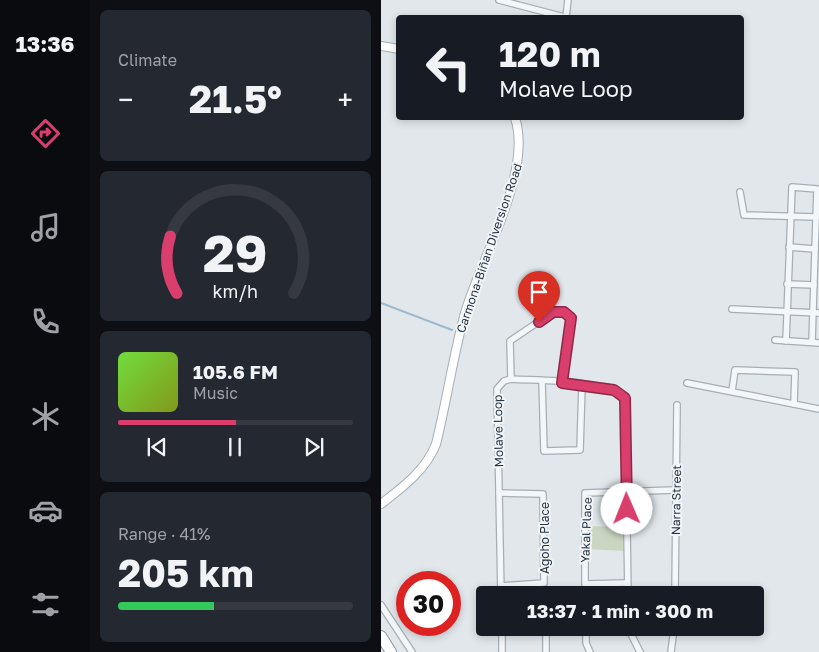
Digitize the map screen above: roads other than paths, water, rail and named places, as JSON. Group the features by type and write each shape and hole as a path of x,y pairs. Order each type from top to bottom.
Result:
{"highway":[{"path":"381,636 391,652"}],"main road":[{"path":"381,46 396,48"},
{"name":"Carmona-Biñan Diversion Road","path":"381,504 419,472 436,444 465,312 517,171 520,144 515,120"}],"street":[{"path":"499,0 558,15"},
{"path":"524,7 529,0"},
{"path":"567,15 568,0"},
{"path":"775,340 786,341 815,343 816,313 814,285 817,189 792,187 785,312 786,341"},
{"path":"740,192 744,215 791,215 816,218"},
{"path":"789,247 815,249"},
{"path":"787,284 814,285"},
{"path":"732,309 816,313"},
{"path":"511,379 510,341 553,312 564,312 571,318 562,383"},
{"path":"732,391 735,370 795,372 793,404"},
{"name":"Molave Loop","path":"501,586 497,388 504,381 511,379 582,385 614,390 625,398 627,586"},
{"path":"542,381 544,451 581,450 582,385"},
{"path":"687,383 819,409"},
{"name":"Narra Street","path":"675,586 677,405"},
{"name":"Yakal Place","path":"627,583 585,584 585,493 675,490"},
{"name":"Agoho Place","path":"499,493 543,494 544,583 501,586"},
{"path":"381,605 412,652"},
{"path":"502,636 503,652"},
{"path":"546,636 546,652"},
{"path":"586,636 590,652"},
{"path":"632,636 640,652"},
{"path":"671,652 673,636"}],"waterway":[{"path":"381,303 452,330"}]}
